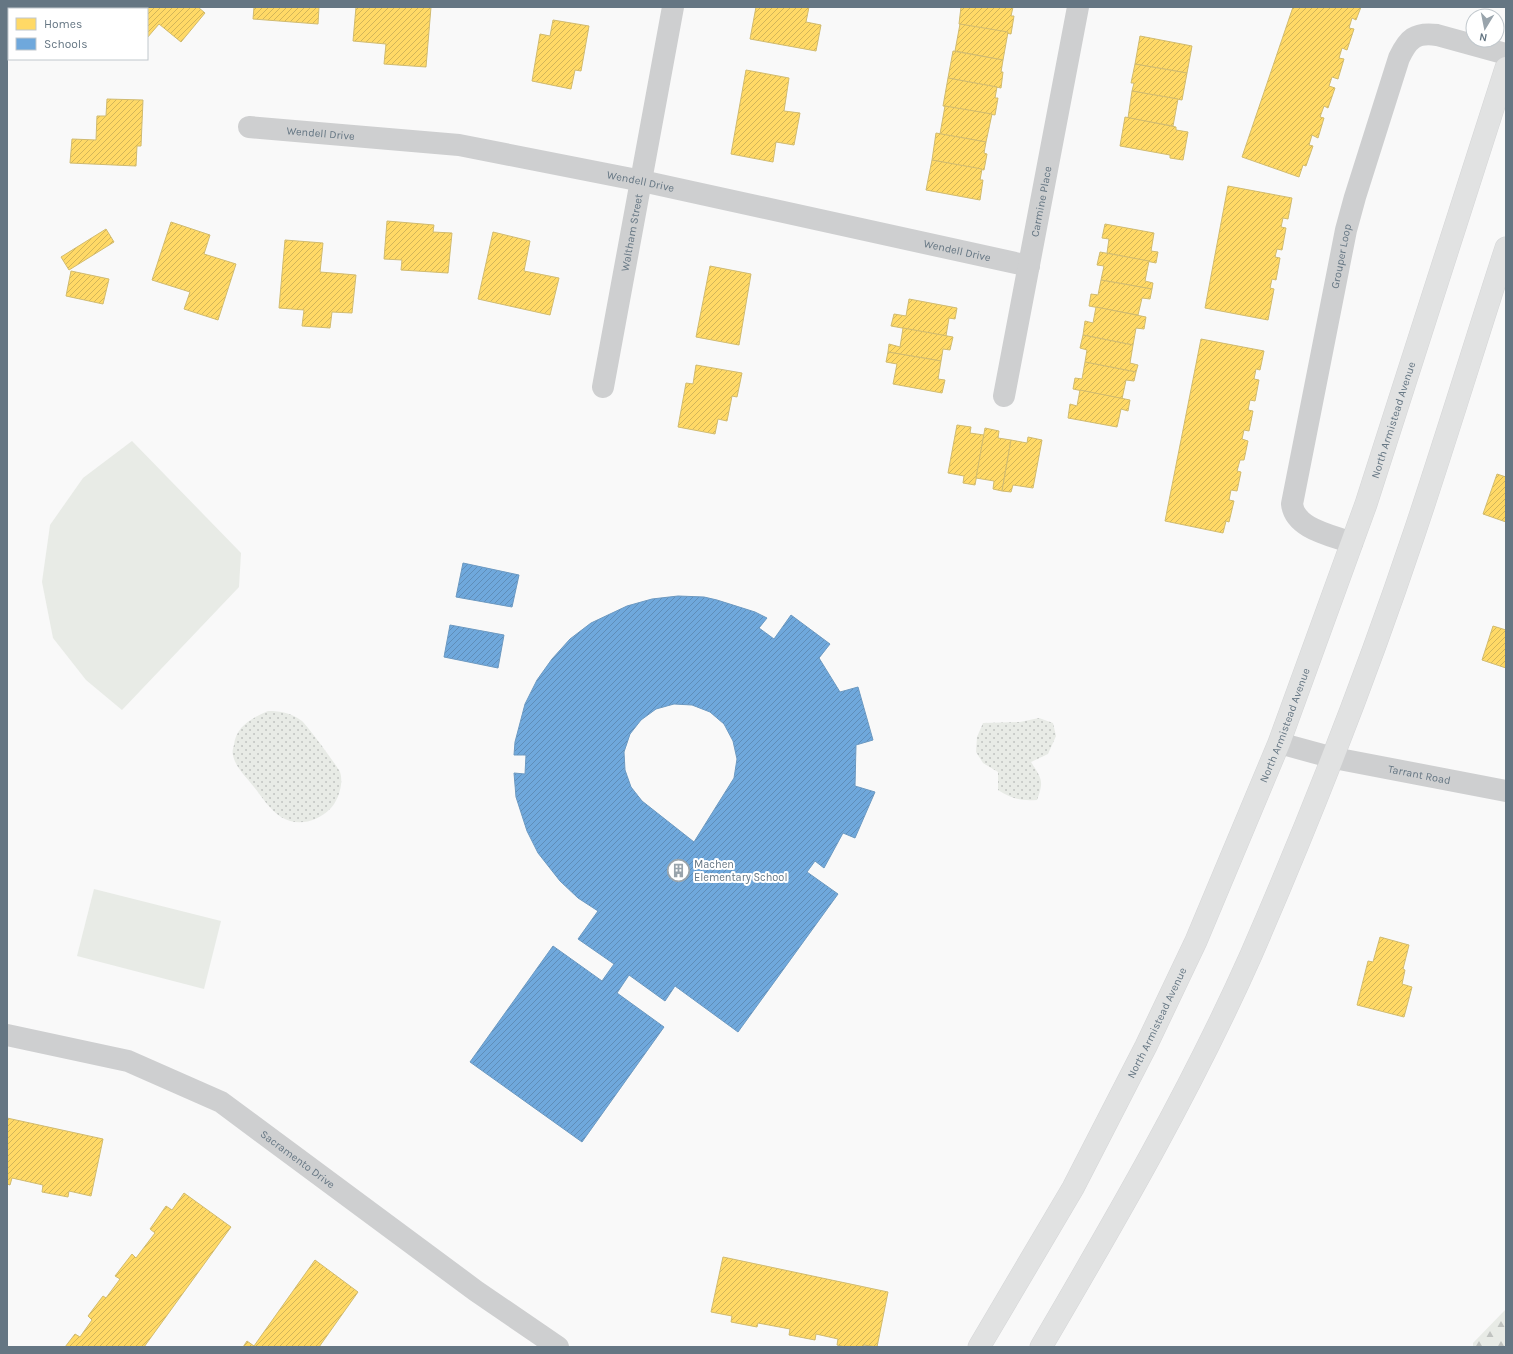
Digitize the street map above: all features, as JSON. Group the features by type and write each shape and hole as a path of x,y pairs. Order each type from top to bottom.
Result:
{"main road":[{"name":"North Armistead Avenue","path":"979,1347 1073,1188 1146,1046 1196,941 1279,743 1366,504 1506,68"},
{"path":"1041,1347 1119,1213 1198,1064 1250,956 1334,758 1414,534 1506,248"}],"street":[{"name":"Waltham Street","path":"603,387 642,181 672,7"},
{"name":"Carmine Place","path":"1004,396 1078,7"},
{"name":"Grouper Loop","path":"1352,543 1303,522 1293,511 1292,504 1346,230 1357,190 1399,58 1410,40 1417,35 1426,33 1506,54"},
{"name":"Wendell Drive","path":"249,127 458,145 642,181 1029,266"},
{"name":"Tarrant Road","path":"1279,743 1334,758 1506,791"},
{"name":"Sacramento Drive","path":"7,1035 128,1061 221,1102 476,1291 558,1347"}],"green space":[{"path":"132,441 241,553 239,587 122,710 86,680 53,638 42,582 50,525 83,478"},
{"path":"268,711 286,713 302,721 340,772 341,787 336,802 325,813 313,820 307,822 294,822 281,817 266,803 236,764 233,750 235,738 241,728 251,720"},
{"path":"1039,718 1053,723 1056,736 1048,754 1031,762 1038,772 1041,780 1041,788 1037,800 1021,800 1008,796 998,790 998,772 983,763 976,752 977,737 983,723 1020,722"},
{"path":"94,889 221,921 204,989 77,956"},
{"path":"1506,1309 1506,1347 1473,1347 1473,1343"}],"building: Homes":[{"path":"64,7 102,7 102,8"},
{"path":"198,7 205,13 181,42 159,24 148,37 148,8 122,8"},
{"path":"254,7 319,7 318,24 253,19"},
{"path":"356,7 431,7 426,67 384,64 386,44 353,41"},
{"path":"756,7 809,7 806,22 821,25 816,51 750,39"},
{"path":"961,7 1013,7 1011,16 1014,16 1011,34 959,24"},
{"path":"1293,7 1361,7 1356,20 1352,18 1349,28 1354,29 1347,50 1342,48 1339,58 1344,59 1338,79 1332,77 1329,86 1335,88 1328,108 1324,106 1320,117 1324,118 1318,138 1312,135 1309,145 1313,146 1306,166 1303,165 1299,177 1242,157"},
{"path":"553,20 589,26 581,71 575,70 571,89 532,81 540,34 550,36"},
{"path":"960,24 1008,32 1003,60 955,51"},
{"path":"1140,36 1192,46 1187,73 1135,64"},
{"path":"953,51 1003,60 1001,88 948,78"},
{"path":"1135,64 1187,73 1182,100 1132,91 1134,83 1131,83"},
{"path":"746,70 789,78 784,111 800,113 794,145 776,142 773,162 731,154"},
{"path":"948,78 997,87 995,98 998,98 995,115 943,106"},
{"path":"1132,91 1178,99 1173,126 1128,118"},
{"path":"107,99 143,100 141,146 137,146 136,166 70,163 72,139 96,140 97,116 106,116"},
{"path":"945,106 992,114 986,142 940,134"},
{"path":"1125,117 1176,127 1176,130 1188,132 1183,160 1170,158 1170,155 1120,146"},
{"path":"936,133 986,142 984,153 987,154 984,170 932,160"},
{"path":"932,160 982,169 980,180 983,180 980,200 926,190"},
{"path":"1228,186 1292,198 1288,219 1283,218 1281,227 1286,228 1282,250 1277,249 1275,257 1280,258 1276,280 1272,279 1270,288 1274,289 1268,320 1205,308"},
{"path":"387,221 434,225 433,232 452,233 448,273 401,270 402,260 384,259"},
{"path":"171,222 210,235 204,254 236,264 218,320 184,309 190,292 152,280"},
{"path":"1105,224 1154,233 1151,251 1158,252 1156,263 1107,253 1109,239 1102,238"},
{"path":"106,229 114,242 69,270 61,257"},
{"path":"493,232 530,241 524,271 559,278 550,315 478,299"},
{"path":"285,240 323,243 320,272 356,275 352,313 332,312 330,328 302,326 304,310 279,308"},
{"path":"1100,252 1149,261 1145,281 1153,283 1152,289 1101,280 1104,266 1097,265"},
{"path":"710,266 751,274 739,345 696,337"},
{"path":"71,271 109,279 103,304 66,296"},
{"path":"1101,280 1152,289 1150,299 1142,298 1138,315 1089,306 1091,294 1098,295"},
{"path":"909,299 957,308 955,319 949,318 946,336 891,326 894,314 906,316"},
{"path":"1096,307 1146,317 1144,329 1136,328 1133,345 1083,335 1085,321 1093,323"},
{"path":"903,328 953,337 950,350 943,349 941,361 888,352 889,344 900,347"},
{"path":"1083,335 1133,345 1130,363 1138,365 1136,372 1085,362 1087,350 1080,348"},
{"path":"1201,339 1264,351 1260,370 1256,369 1254,379 1259,380 1255,401 1250,400 1248,410 1253,411 1249,431 1244,430 1242,439 1248,441 1244,460 1240,460 1237,471 1241,472 1237,491 1231,490 1229,500 1234,501 1229,522 1226,521 1223,533 1165,521"},
{"path":"888,352 941,361 938,379 945,380 942,393 893,384 897,364 886,362"},
{"path":"1085,362 1136,372 1134,381 1126,380 1122,399 1073,389 1075,378 1082,379"},
{"path":"696,365 742,373 737,397 732,396 727,421 718,419 715,434 678,427 686,383 693,384"},
{"path":"1080,390 1130,400 1128,411 1121,409 1117,427 1068,418 1070,404 1077,406"},
{"path":"957,425 971,427 970,433 984,435 975,485 963,483 964,476 948,473"},
{"path":"985,428 999,431 998,438 1011,440 1002,491 993,489 994,481 976,478"},
{"path":"1028,437 1042,440 1033,488 1013,485 1011,492 1002,491 1011,440 1027,443"},
{"path":"1497,474 1506,477 1506,522 1483,514"},
{"path":"1493,626 1506,630 1506,668 1482,660"},
{"path":"1380,937 1409,945 1403,969 1405,970 1402,984 1412,987 1404,1017 1357,1005 1368,961 1373,962"},
{"path":"7,1118 103,1139 91,1196 69,1191 68,1197 42,1192 43,1185 12,1178 10,1185 7,1184"},
{"path":"184,1193 231,1227 144,1347 65,1347 75,1334 80,1337 92,1320 88,1316 103,1296 106,1298 120,1279 115,1276 132,1254 136,1258 155,1233 150,1229 166,1206 172,1210"},
{"path":"723,1257 888,1292 877,1347 864,1345 863,1347 845,1347 837,1345 838,1339 816,1334 815,1340 789,1335 790,1329 758,1323 757,1327 731,1322 732,1316 711,1312"},
{"path":"315,1260 358,1292 319,1347 243,1347 247,1341 254,1346"}],"building: Schools":[{"path":"463,563 519,575 512,607 456,597"},
{"name":"Machen Elementary School","path":"678,596 704,597 755,612 767,618 759,628 774,639 791,615 830,644 819,658 840,692 858,687 873,740 856,745 855,786 875,792 855,838 843,833 824,868 815,861 807,872 838,894 738,1032 675,986 665,1001 629,975 617,993 664,1027 582,1142 470,1062 553,946 602,981 614,964 578,939 598,911 578,898 560,881 538,853 527,831 516,797 514,773 525,774 526,755 514,755 515,742 525,704 537,680 552,659 570,639 591,623 627,606 652,599","holes":["674,704 692,705 710,712 724,724 733,741 737,759 734,778 694,842 642,801 631,787 625,770 624,752 630,734 641,720 656,709"]},
{"path":"450,625 504,635 498,668 444,657"}],"place":[{"name":"Machen Elementary School","path":"679,870"}]}
